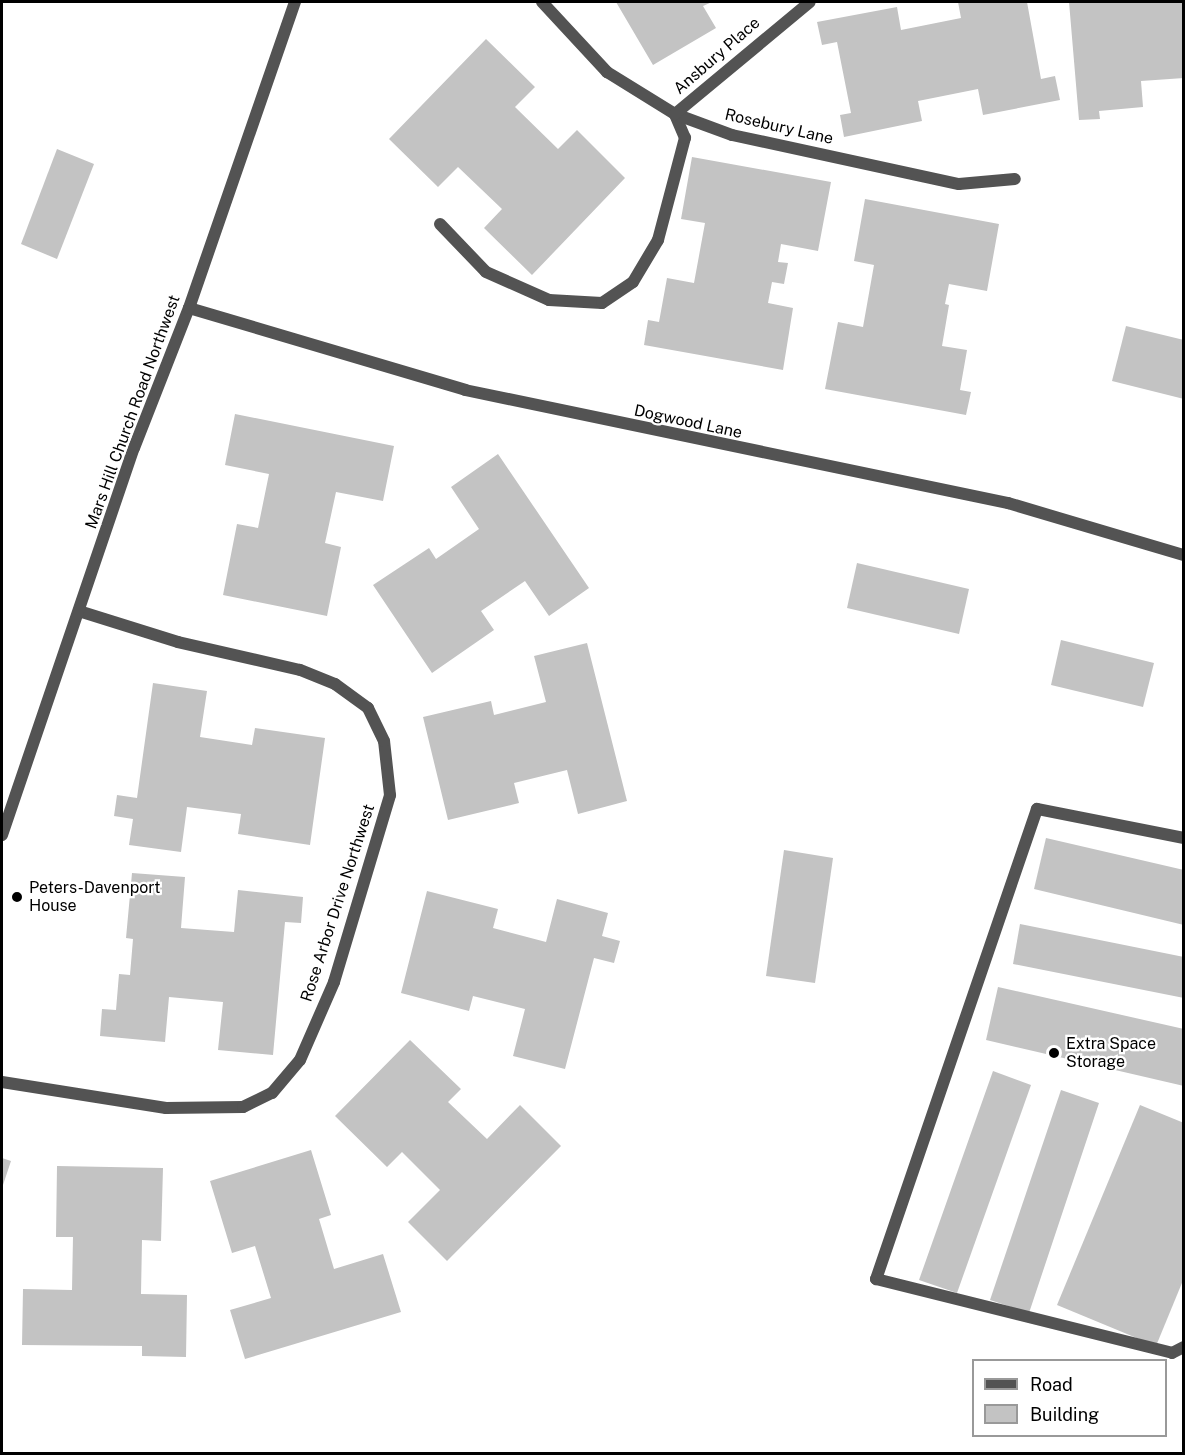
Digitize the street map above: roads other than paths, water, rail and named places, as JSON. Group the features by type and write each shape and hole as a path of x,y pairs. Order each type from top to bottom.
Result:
{"street":[{"name":"Mars Hill Church Road Northwest","path":"2,835 134,448 189,308 295,2"},
{"name":"Rosebury Lane","path":"542,2 607,72 675,114 732,135 959,184 1015,179"},
{"name":"Ansbury Place","path":"675,114 810,2"},
{"path":"440,224 486,272 549,300 602,303 633,282 658,240 685,138 675,114"},
{"name":"Dogwood Lane","path":"189,308 465,390 1008,503 1184,555"},
{"name":"Rose Arbor Drive Northwest","path":"2,1082 166,1108 243,1107 272,1093 300,1060 334,982 390,795 384,741 368,708 335,684 300,670 178,642 79,611"},
{"path":"1184,838 1037,809 876,1279 1172,1353 1184,1347"}],"place":[{"name":"Peters-Davenport House","path":"17,897"},
{"name":"Extra Space Storage","path":"1054,1053"}]}
